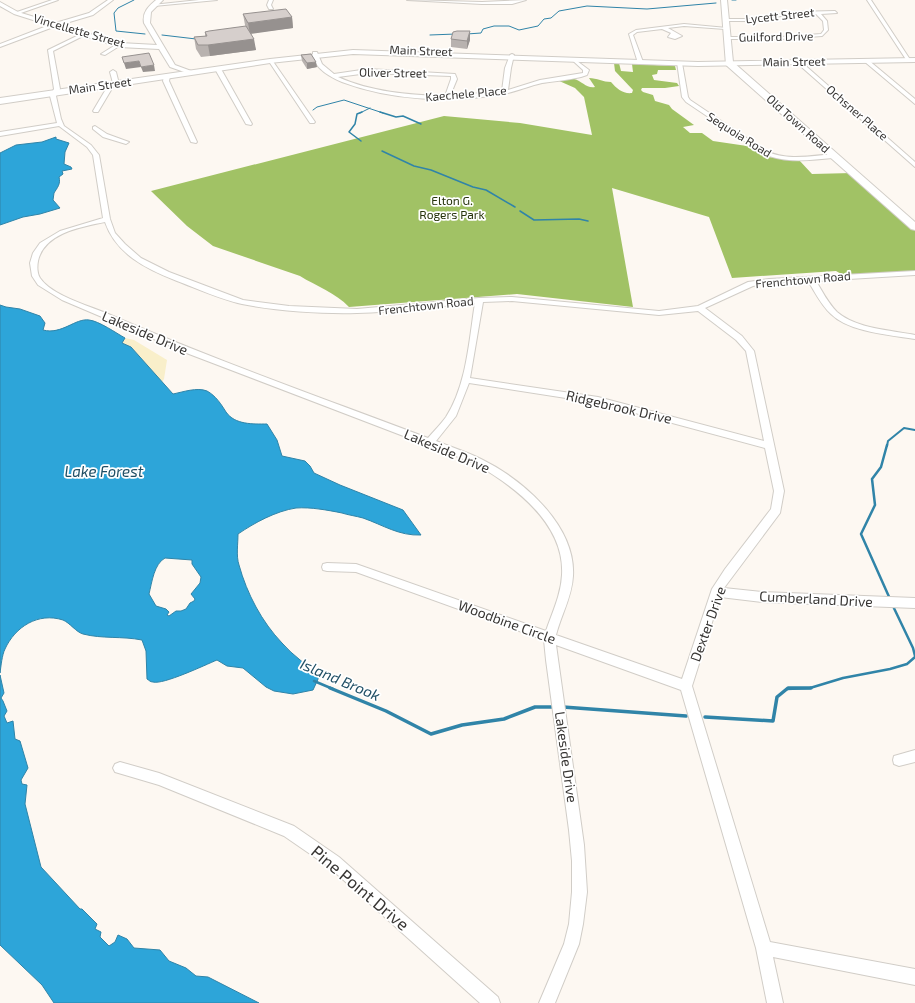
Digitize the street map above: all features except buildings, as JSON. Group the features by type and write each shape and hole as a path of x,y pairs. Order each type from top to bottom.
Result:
{"main road":[{"path":"724,0 729,63"},
{"name":"Main Street","path":"0,101 316,54 368,51 511,56 660,64 912,60"},
{"name":"Old Town Road","path":"729,63 915,227"}],"street":[{"path":"16,13 56,0"},
{"path":"0,46 55,25 91,14 112,0"},
{"path":"160,0 154,4 146,15 147,23 160,47 174,68 192,73"},
{"path":"154,4 215,0"},
{"path":"271,0 269,5 271,8"},
{"path":"409,0 482,3 512,3 524,0"},
{"path":"869,0 912,60"},
{"name":"Vincellette Street","path":"0,4 16,13 119,44 160,47"},
{"name":"Guilford Drive","path":"726,38 780,38 822,35 826,30 825,22 817,12"},
{"name":"Lycett Street","path":"725,20 751,20 784,14 836,12"},
{"path":"641,62 631,34 636,31 684,25 726,28"},
{"path":"661,27 673,34"},
{"path":"0,134 60,124 53,96 56,93 57,83 50,50 85,34"},
{"path":"103,54 119,44"},
{"path":"316,54 322,66 331,76"},
{"path":"505,92 511,56"},
{"name":"Kaechele Place","path":"331,76 363,87 387,93 426,98 447,97 505,92 541,82 584,74 586,70 573,59"},
{"path":"270,61 312,122"},
{"path":"867,61 915,102"},
{"name":"Ochsner Place","path":"799,62 915,165"},
{"name":"Sequoia Road","path":"676,63 685,97 688,101 768,155 787,159 833,156"},
{"path":"174,68 167,76 166,81 194,142"},
{"path":"218,69 249,124"},
{"name":"Oliver Street","path":"331,76 374,70 446,74 454,76 447,97"},
{"path":"96,111 114,84 113,72"},
{"name":"Frenchtown Road","path":"60,124 62,128 82,137 96,156 106,219 117,241 138,260 187,282 228,298 243,302 289,308 357,311 478,300 523,299 659,313 700,308 751,284 780,279 915,273"},
{"path":"92,134 97,130 126,142"},
{"name":"Lakeside Drive","path":"106,219 58,234 43,243 37,250 34,262 34,273 41,284 63,297 172,346 477,461 509,480 534,502 556,531 564,547 569,569 567,588 550,637 558,707 576,829 581,880 578,910 571,948 547,1003"},
{"path":"810,278 829,307 841,319 863,326 915,337"},
{"path":"430,442 451,416 460,399 465,380 478,300"},
{"name":"Dexter Drive","path":"686,686 716,592 729,572 776,510 779,491 750,351 739,338 700,308"},
{"name":"Ridgebrook Drive","path":"465,380 598,400 769,446"},
{"name":"Woodbine Circle","path":"327,567 356,568 686,686"},
{"name":"Cumberland Drive","path":"716,592 762,597 915,603"},
{"path":"686,686 764,948 775,1003"},
{"path":"899,760 915,756"},
{"name":"Pine Point Drive","path":"120,768 159,779 289,831 334,862 492,1003"},
{"path":"764,948 915,977"}],"green space":[{"name":"Elton G. Rogers Park","path":"614,63 619,63 621,71 633,72 632,64 675,66 676,70 658,70 657,74 652,75 654,80 677,83 679,86 665,88 642,88 641,90 653,95 655,101 669,105 672,109 694,125 683,127 690,133 702,133 713,141 747,146 768,157 799,160 812,174 852,173 915,227 915,271 843,275 836,271 732,278 709,217 612,188 633,307 517,294 349,307 332,294 300,276 213,246 187,226 151,191 444,116 520,123 592,135 584,97 575,88 557,80 574,79 587,86 595,87 589,78 595,79 611,82 620,90 626,93 632,93 633,90 615,71"}],"sand":[{"path":"125,338 134,340 167,360 164,379 162,382 131,347 122,343"}],"water":[{"path":"56,137 56,139 69,143 65,152 64,164 72,169 62,171 63,174 59,177 59,184 54,193 53,200 60,208 23,217 0,225 0,153 16,145 42,142"},
{"name":"Lake Forest","path":"0,305 20,309 40,316 45,323 43,330 50,331 62,329 84,320 98,323 125,338 122,343 131,347 173,394 194,390 207,391 216,398 230,416 239,422 267,424 277,440 282,456 305,461 314,473 403,510 421,535 405,534 391,530 363,518 342,513 302,508 296,508 273,515 238,534 238,561 242,576 251,597 268,626 286,648 319,677 313,690 293,694 274,691 266,687 243,668 227,666 217,660 166,681 151,682 147,679 146,651 142,640 83,634 66,621 54,618 45,618 28,623 15,634 9,641 4,651 0,673","holes":["165,558 192,560 192,564 201,577 200,583 191,594 195,599 186,609 176,611 169,616 167,615 169,612 166,609 156,606 149,594 152,579 158,564"]},
{"path":"0,675 4,693 1,698 7,711 4,716 7,723 13,721 15,739 20,741 28,768 21,780 22,784 27,785 25,804 41,867 80,909 82,909 97,924 95,929 101,932 100,937 109,946 115,942 118,935 127,939 134,948 160,950 169,961 186,968 196,976 208,977 259,1003 54,1003 42,985 0,945"}],"waterway":[{"path":"134,0 118,8 114,13 116,31 145,34"},
{"path":"467,34 481,33 483,29 494,26 509,26 519,30 538,26 544,19 551,18 559,11 587,6 647,9 716,3"},
{"path":"430,35 456,34"},
{"path":"162,35 196,39"},
{"path":"313,110 317,107 344,100 369,108"},
{"path":"362,112 369,108"},
{"path":"369,108 380,112"},
{"path":"361,141 349,132 355,124 357,114 362,112"},
{"path":"380,112 396,117 403,116 421,124"},
{"path":"382,151 414,166 431,170 473,187 486,190 515,207"},
{"path":"520,211 534,220 579,219 588,221"},
{"name":"Island Brook","path":"887,446 888,441 904,428 915,430"},
{"name":"Island Brook","path":"887,445 881,467 872,479 875,505 861,534 890,599"},
{"name":"Island Brook","path":"892,604 913,648 915,656"},
{"name":"Island Brook","path":"810,688 843,678 890,669 907,664 915,657"},
{"name":"Island Brook","path":"314,681 333,689"},
{"name":"Island Brook","path":"330,688 386,711 431,734 462,725 504,719 535,707 556,707"},
{"name":"Island Brook","path":"705,717 773,721 777,697 788,688 810,688"},
{"name":"Island Brook","path":"787,689 810,688"},
{"name":"Island Brook","path":"563,707 686,716"}]}
